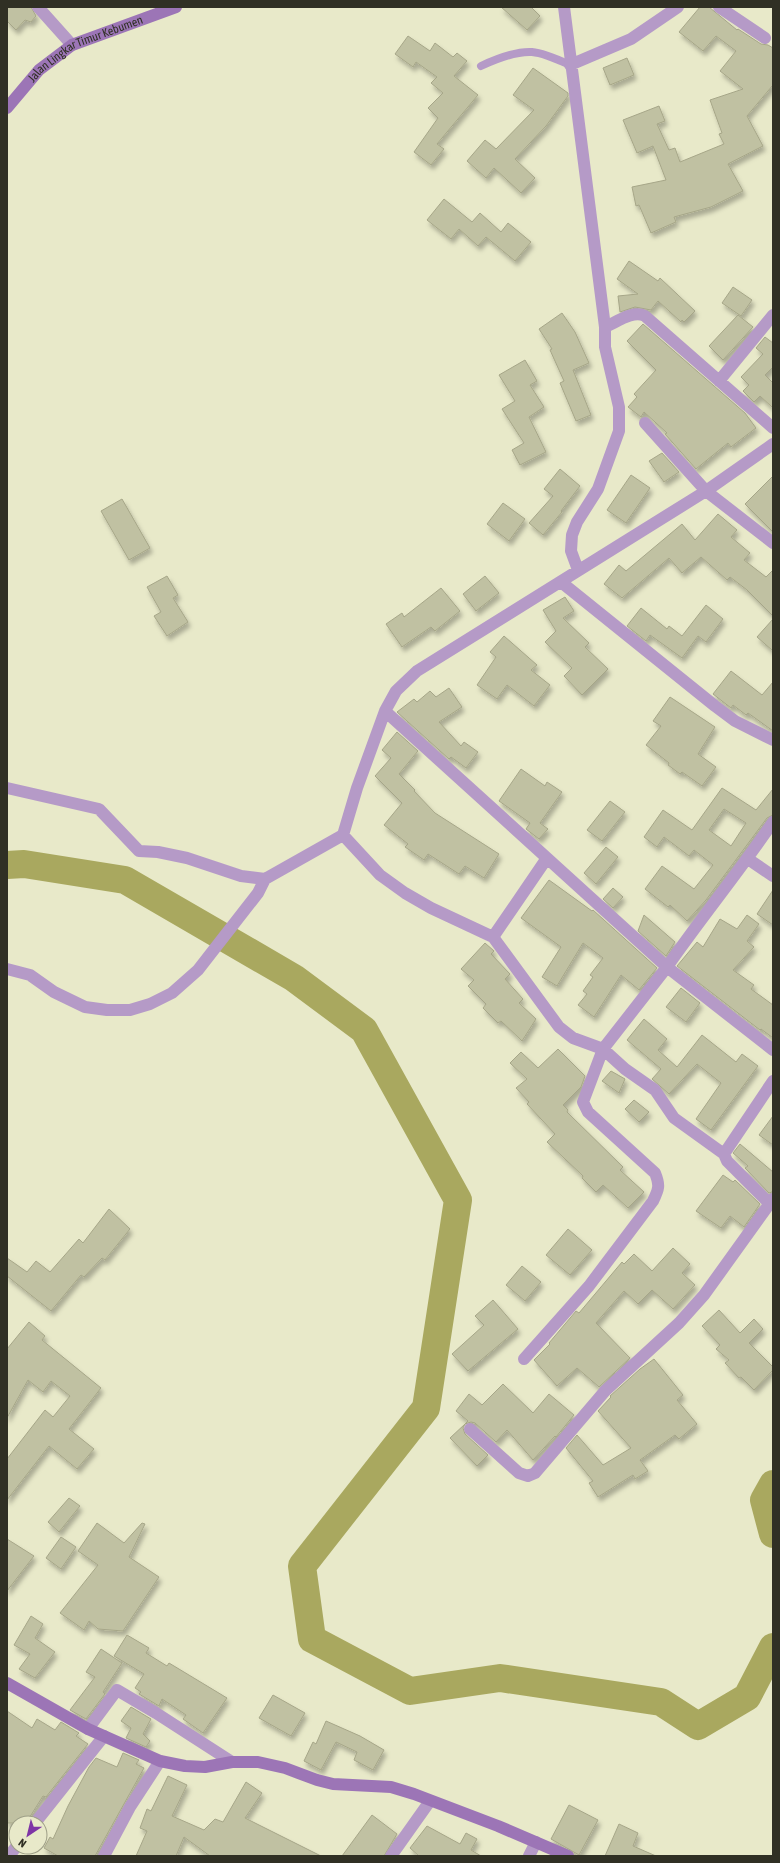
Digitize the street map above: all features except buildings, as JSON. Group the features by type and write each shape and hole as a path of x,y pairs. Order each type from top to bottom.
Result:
{"street":[{"path":"38,7 72,45"},
{"name":"Jalan Lingkar Timur Kebumen","path":"7,108 39,70 72,45 176,7"},
{"path":"564,7 570,65 605,327 605,347 619,407 619,431 598,489 577,522 572,535 571,551 578,570"},
{"path":"570,65 631,39 678,7"},
{"path":"719,7 765,38"},
{"path":"605,327 634,314 640,314 773,428"},
{"path":"719,381 773,315"},
{"path":"645,423 706,491 773,543"},
{"path":"7,968 30,975 54,992 85,1007 107,1010 130,1010 150,1004 172,993 198,970 258,893 265,879 343,835 357,788 385,711 396,691 417,671 706,491 773,444"},
{"path":"561,582 735,721 773,740"},
{"path":"385,711 667,967 773,1050"},
{"path":"7,788 99,809 139,851 158,852 187,858 241,876 265,879"},
{"path":"524,1358 589,1286 653,1201 660,1188 655,1172 620,1142 585,1107 583,1102 584,1097 603,1049 748,859 773,822"},
{"path":"343,835 380,875 405,894 493,937 559,1027 573,1038 603,1049 625,1069 655,1090 674,1118 724,1154 727,1161 772,1201 704,1295 679,1323 604,1392 535,1473 528,1476 519,1473 470,1430"},
{"path":"493,937 547,858"},
{"path":"748,859 773,876"},
{"path":"724,1154 773,1081"},
{"path":"7,1683 88,1729 160,1761 185,1766 205,1767 232,1762 258,1762 271,1764 333,1784 391,1787 536,1842 568,1856"},
{"path":"88,1729 117,1690 156,1713 232,1762"},
{"path":"41,1815 104,1736"},
{"path":"104,1856 127,1812 160,1761"},
{"path":"391,1856 430,1801"},
{"path":"529,1856 536,1842"}],"lane":[{"path":"481,66 495,60 532,52 557,59 570,65"}],"waterway":[{"path":"7,865 24,864 125,880 294,978 364,1030 458,1200 426,1408 302,1566 312,1639 410,1691 500,1678 661,1702 698,1726 747,1697 773,1647"},
{"path":"773,1484 764,1500 773,1534"}]}
